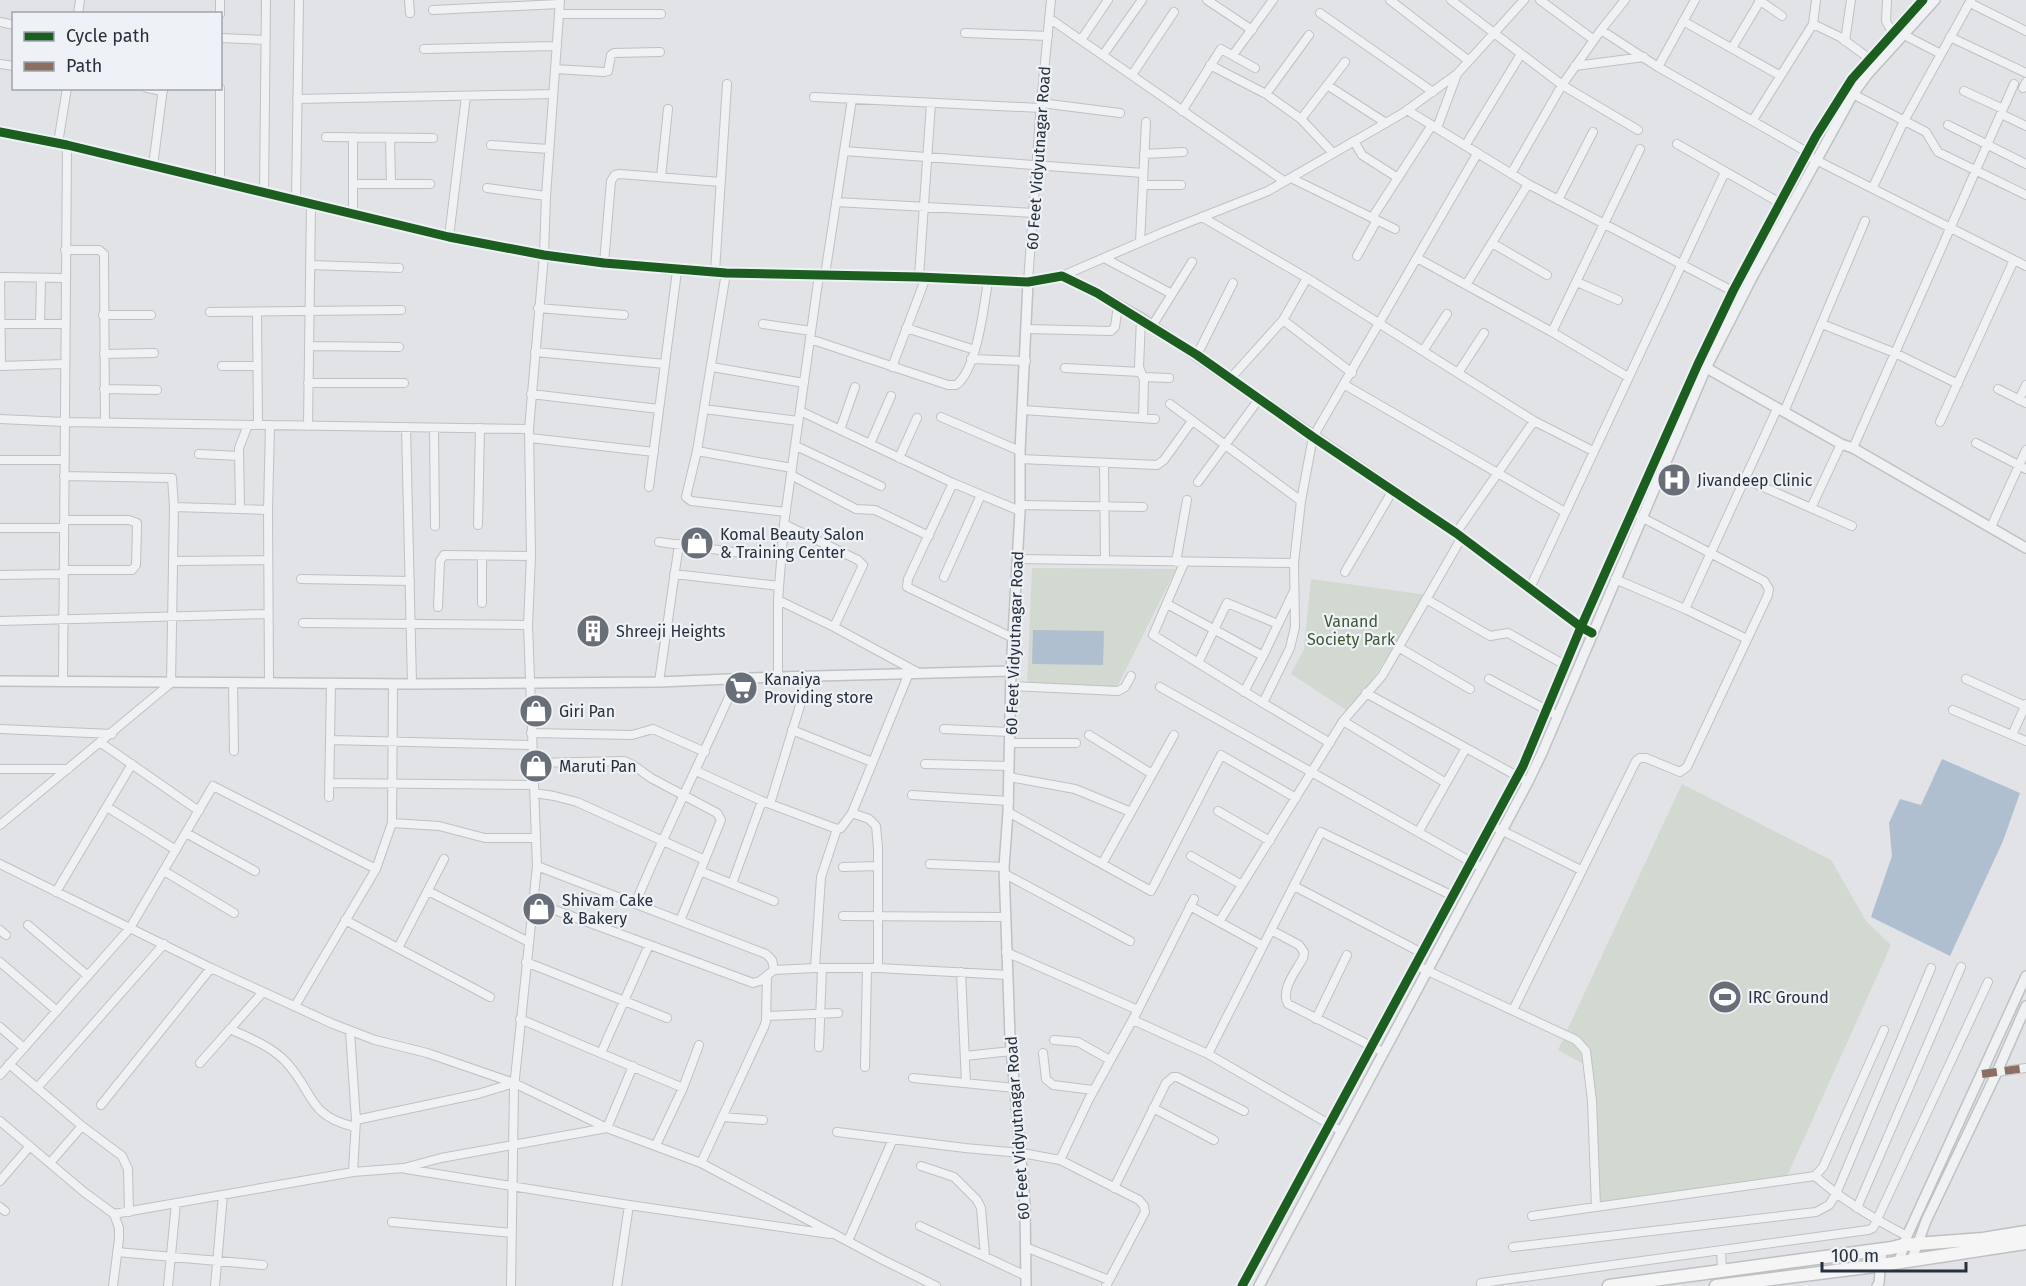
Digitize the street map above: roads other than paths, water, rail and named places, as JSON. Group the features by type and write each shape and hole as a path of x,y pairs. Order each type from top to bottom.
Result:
{"main road":[{"path":"1609,1286 1882,1249 1909,1242 1983,1239 2026,1232"},
{"path":"1716,1286 1881,1265 2026,1243"}],"street":[{"path":"264,194 266,0"},
{"path":"296,202 299,0"},
{"path":"409,0 410,13"},
{"name":"60 Feet Vidyutnagar Road","path":"1026,1281 1022,1153 1011,1051 1004,871 1028,282 1051,0"},
{"path":"1081,40 1108,0"},
{"path":"1103,55 1142,0"},
{"path":"1207,0 1251,30"},
{"path":"1233,55 1273,0"},
{"path":"1390,0 1469,61"},
{"path":"1452,0 1493,34 1562,85 1638,129"},
{"path":"0,132 62,144 449,237 544,255 677,271 1028,282 1062,276 1268,190 1386,123 1457,74 1524,0"},
{"path":"1540,0 1594,40"},
{"path":"1511,174 1562,85 1625,0"},
{"path":"1658,67 1695,0"},
{"path":"1732,48 1760,0 1782,16"},
{"path":"1753,120 1779,75 1813,24 1816,0"},
{"path":"1845,41 1851,0"},
{"path":"1887,0 1886,21 1898,37 1941,54"},
{"path":"1702,366 1743,296 1849,92 1867,75 1898,37 1923,0"},
{"path":"1242,1286 1517,776 1581,627 1663,456 1733,291 1806,153 1870,59 1898,37 1935,0"},
{"path":"433,10 560,2 544,255 534,352 529,433 531,556 528,625 537,866 514,1083 511,1286"},
{"path":"1873,187 1904,121 1971,2 2026,31"},
{"path":"1132,75 1174,12"},
{"path":"1320,13 1433,92"},
{"path":"559,15 662,14"},
{"path":"1049,18 1182,111 1287,179 1395,229"},
{"path":"1683,21 1779,75"},
{"path":"1813,24 1845,41 1870,59"},
{"path":"1601,30 1658,67 1753,120 1815,160 1873,187 2026,266"},
{"path":"965,33 1048,36"},
{"path":"1266,94 1310,35"},
{"path":"1950,37 2026,73"},
{"path":"222,38 266,40"},
{"path":"424,49 556,46"},
{"path":"1182,111 1221,49 1255,68"},
{"path":"555,69 604,72 608,70 611,55 614,53 660,52"},
{"path":"1465,146 1521,54"},
{"path":"1575,66 1644,57"},
{"path":"1301,119 1345,62"},
{"path":"1210,65 1266,94 1301,119 1333,153"},
{"path":"1357,256 1398,177 1435,127 1457,74"},
{"path":"714,272 727,84"},
{"path":"1853,448 2014,84"},
{"path":"1327,85 1386,123"},
{"path":"63,682 65,250 62,144 67,90"},
{"path":"153,166 163,90"},
{"path":"220,90 220,183"},
{"path":"1964,91 2026,126"},
{"path":"1849,92 1926,132 1938,152 2026,195"},
{"path":"297,99 553,94"},
{"path":"449,237 466,96"},
{"path":"814,97 931,103 1041,105 1120,113"},
{"path":"778,677 777,600 784,524 811,335 836,202 852,99"},
{"path":"892,367 923,277 924,208 931,103"},
{"path":"661,177 668,108"},
{"path":"1407,110 1528,184 1743,296"},
{"path":"1140,242 1146,122"},
{"path":"1948,124 2026,164"},
{"path":"1558,200 1593,132"},
{"path":"326,137 433,138"},
{"path":"353,137 353,214"},
{"path":"390,138 392,184"},
{"path":"1354,141 1362,156 1398,177"},
{"path":"1677,144 1789,208"},
{"path":"491,145 549,148"},
{"path":"1552,332 1640,149"},
{"path":"844,151 1143,173"},
{"path":"1144,154 1184,152"},
{"path":"1263,703 1290,648 1296,627 1294,563 1301,501 1313,437 1477,154"},
{"path":"1530,588 1725,171"},
{"path":"604,263 612,178 620,174 720,182"},
{"path":"353,184 430,184"},
{"path":"1143,184 1181,185"},
{"path":"1466,285 1528,184"},
{"path":"487,188 546,196"},
{"path":"836,202 1034,213"},
{"path":"308,426 310,205"},
{"path":"1202,217 1307,278 1534,421 1593,451"},
{"path":"1685,609 1745,479 1781,410 1821,324 1865,220"},
{"path":"1492,243 1548,275"},
{"path":"65,250 103,251 105,422"},
{"path":"1104,258 1172,294"},
{"path":"1417,258 1552,332 1628,377"},
{"path":"1940,422 2014,260"},
{"path":"1152,326 1192,262"},
{"path":"310,265 399,268"},
{"path":"649,487 677,271"},
{"path":"726,273 697,451 686,494 688,500 786,513"},
{"path":"1062,276 1141,318 1197,355 1313,437 1459,535 1592,633"},
{"path":"64,278 0,277 0,366 64,364"},
{"path":"40,324 41,278"},
{"path":"1230,379 1282,320 1307,278"},
{"path":"763,324 811,335 892,367 956,385 963,379 975,350 981,330 988,281"},
{"path":"1577,282 1618,300"},
{"path":"1197,355 1233,283"},
{"path":"1027,329 1111,331 1115,327 1118,305"},
{"path":"538,308 624,315"},
{"path":"210,312 401,310"},
{"path":"257,312 258,425"},
{"path":"1423,351 1447,314"},
{"path":"103,315 151,315"},
{"path":"1141,318 1143,418"},
{"path":"1282,320 1352,373"},
{"path":"0,324 64,324"},
{"path":"1821,324 1895,353 1958,384"},
{"path":"906,328 975,350"},
{"path":"1458,373 1484,333"},
{"path":"309,346 399,347"},
{"path":"534,352 665,364"},
{"path":"104,354 154,353"},
{"path":"971,359 1026,362"},
{"path":"222,366 258,366"},
{"path":"1702,366 1841,444 1853,448 2026,548"},
{"path":"712,367 804,383"},
{"path":"1065,368 1169,378"},
{"path":"308,383 404,383"},
{"path":"1345,385 1565,512"},
{"path":"1998,389 2022,402 2026,385"},
{"path":"840,430 855,387"},
{"path":"104,389 157,390"},
{"path":"531,394 659,409"},
{"path":"870,444 891,396"},
{"path":"1198,482 1259,399"},
{"path":"1170,404 1301,501"},
{"path":"704,409 798,422"},
{"path":"1023,410 1155,419"},
{"path":"800,411 953,483 1020,508 1143,507"},
{"path":"941,417 1020,455 1104,464 1160,464 1192,421"},
{"path":"899,458 917,418"},
{"path":"0,419 480,428 654,452"},
{"path":"1220,922 1343,721 1382,676 1459,535 1497,473 1534,421"},
{"path":"240,509 240,444 248,425"},
{"path":"269,682 270,425"},
{"path":"406,427 412,684"},
{"path":"434,428 435,526"},
{"path":"478,525 480,428"},
{"path":"1976,443 2022,467"},
{"path":"1811,508 1841,444"},
{"path":"796,446 881,486"},
{"path":"1991,527 2022,467 2026,450"},
{"path":"697,451 792,471 856,509 874,510 929,536"},
{"path":"199,454 239,456"},
{"path":"1258,1286 1528,782 1641,518 1663,456"},
{"path":"0,460 64,460"},
{"path":"1104,464 1105,560"},
{"path":"0,825 171,683 173,481 170,477 64,476"},
{"path":"1745,479 1852,526"},
{"path":"953,483 908,579 907,587 1013,638"},
{"path":"1345,572 1393,490"},
{"path":"944,577 981,495"},
{"path":"1187,500 1180,562 1167,604 1153,635 1330,743"},
{"path":"174,507 268,510"},
{"path":"1513,1010 1638,759 1646,758 1680,772 1687,767 1768,595 1768,585 1764,581 1641,518"},
{"path":"0,528 129,520 137,523 136,565 132,570 0,575"},
{"path":"784,524 858,560 863,565 834,627"},
{"path":"659,542 748,554"},
{"path":"660,682 679,544"},
{"path":"438,607 439,565 444,555 531,556"},
{"path":"482,556 482,603"},
{"path":"1018,559 1294,563"},
{"path":"173,561 268,560"},
{"path":"674,574 779,586"},
{"path":"301,579 410,581"},
{"path":"1615,579 1747,639"},
{"path":"1244,692 1294,590"},
{"path":"1426,599 1490,636 1508,633 1565,665"},
{"path":"777,600 834,627 914,673"},
{"path":"1198,663 1227,603 1278,624"},
{"path":"1167,604 1263,656"},
{"path":"0,621 268,614"},
{"path":"303,623 528,625"},
{"path":"1398,648 1470,688"},
{"path":"0,681 393,684 660,682 1011,671"},
{"path":"696,771 766,802 837,829 842,828 852,813 872,762 914,673"},
{"path":"732,884 766,802 809,676"},
{"path":"1010,686 1118,691 1125,687 1131,676"},
{"path":"635,904 661,841 705,752 737,679"},
{"path":"1966,679 2026,705 2012,735"},
{"path":"1489,680 1558,716"},
{"path":"233,682 234,751"},
{"path":"329,797 331,683"},
{"path":"295,1006 376,868 393,823 393,684"},
{"path":"1160,687 1482,868"},
{"path":"1366,693 1528,782"},
{"path":"1953,710 2026,741"},
{"path":"1343,721 1446,783"},
{"path":"0,729 112,734"},
{"path":"531,733 632,735 653,729 705,752"},
{"path":"944,729 1010,732"},
{"path":"792,730 872,762"},
{"path":"1089,735 1152,774"},
{"path":"1102,864 1174,735"},
{"path":"330,740 532,746"},
{"path":"101,743 199,811"},
{"path":"1010,743 1076,743"},
{"path":"1419,831 1466,748"},
{"path":"1008,812 1151,891 1221,755 1296,798"},
{"path":"533,763 624,761 720,816 721,820 680,921"},
{"path":"56,892 132,764"},
{"path":"925,764 1009,766"},
{"path":"0,768 68,769"},
{"path":"1009,777 1075,789 1131,812"},
{"path":"329,783 392,783 535,789 577,802 705,860"},
{"path":"0,1075 130,928 213,786 376,868"},
{"path":"912,795 1008,801"},
{"path":"106,807 176,850"},
{"path":"1218,811 1270,841"},
{"path":"852,813 869,819 876,826 878,968"},
{"path":"393,823 439,826 484,838 536,838"},
{"path":"1491,825 1581,870"},
{"path":"819,1047 821,1014 818,968 821,878 837,829"},
{"path":"1208,1054 1321,832 1453,896"},
{"path":"186,833 255,871"},
{"path":"1191,856 1242,885"},
{"path":"398,948 444,859"},
{"path":"0,864 211,968 350,1032 427,1053 514,1083 607,1128 701,1163 936,1286"},
{"path":"930,864 1004,871 1130,941"},
{"path":"537,866 766,954 772,960 774,970"},
{"path":"843,867 878,866"},
{"path":"164,871 234,913"},
{"path":"700,871 774,901"},
{"path":"1294,886 1422,953"},
{"path":"428,891 529,942"},
{"path":"533,902 750,983 757,983 774,970 818,968 878,968 1008,975"},
{"path":"1060,1160 1093,1090 1133,1020 1192,902 1220,922 1263,945"},
{"path":"843,916 1005,917"},
{"path":"345,920 490,997"},
{"path":"28,925 88,976"},
{"path":"1271,930 1302,948 1303,958 1286,992 1286,1001 1291,1006 1383,1052"},
{"path":"37,1088 164,944"},
{"path":"601,1053 649,945"},
{"path":"1006,952 1138,1010"},
{"path":"1316,1018 1347,955"},
{"path":"0,962 57,1011"},
{"path":"526,962 667,1018"},
{"path":"1415,965 1576,1040 1586,1051 1592,1101 1596,1207"},
{"path":"1857,1208 1961,967"},
{"path":"101,1105 211,968"},
{"path":"865,1066 867,968"},
{"path":"1513,1247 1816,1212 1829,1205 1836,1194 1931,968"},
{"path":"961,972 966,1083"},
{"path":"701,1163 764,1027 767,976"},
{"path":"1912,1259 1909,1242 2026,976"},
{"path":"1481,1283 1873,1228 1988,982"},
{"path":"200,1063 263,992"},
{"path":"1899,1261 1997,1072 2026,1006"},
{"path":"1390,1011 1402,1017"},
{"path":"766,1016 838,1013"},
{"path":"520,1018 683,1088"},
{"path":"1133,1020 1208,1054 1341,1131"},
{"path":"0,1027 24,1048"},
{"path":"230,1029 262,1044 285,1061 324,1115 338,1123 356,1123 478,1094 514,1083"},
{"path":"1532,1215 1815,1176 1823,1167 1884,1030"},
{"path":"350,1032 356,1123 353,1172"},
{"path":"1054,1040 1078,1042 1110,1060"},
{"path":"656,1145 683,1088 699,1045"},
{"path":"965,1056 1011,1051"},
{"path":"1043,1053 1048,1082 1053,1085 1093,1090"},
{"path":"9,1064 82,1126 122,1156 128,1169 129,1212"},
{"path":"607,1128 633,1066"},
{"path":"1982,1074 2026,1068"},
{"path":"1114,1188 1166,1083 1173,1077 1244,1111"},
{"path":"913,1078 1015,1088"},
{"path":"1153,1108 1214,1140"},
{"path":"722,1117 763,1120"},
{"path":"0,1121 114,1214 119,1228 112,1286"},
{"path":"50,1163 82,1126"},
{"path":"114,1214 353,1172 404,1168 441,1158 607,1128"},
{"path":"837,1132 1022,1153 1060,1160 1139,1200 1144,1206 1145,1212 1107,1283 1025,1247"},
{"path":"848,1241 893,1139"},
{"path":"0,1181 30,1146"},
{"path":"921,1166 954,1177 977,1200 981,1208 985,1256"},
{"path":"404,1168 629,1205 837,1235"},
{"path":"1815,1176 1836,1194 1909,1242"},
{"path":"215,1286 223,1195"},
{"path":"168,1286 176,1203"},
{"path":"617,1286 629,1205"},
{"path":"392,1222 512,1233"},
{"path":"920,1226 985,1256 1026,1281"},
{"path":"1879,1285 1882,1249"},
{"path":"1721,1250 1722,1271"},
{"path":"117,1252 262,1265"}],"water":[{"path":"1033,630 1104,631 1103,665 1032,664"},
{"path":"1942,759 2020,793 2003,841 1950,956 1871,917 1892,856 1889,823 1900,799 1921,805"}],"place":[{"name":"Jivandeep Clinic","path":"1674,480"},
{"name":"Komal Beauty Salon & Training Center","path":"697,543"},
{"name":"Shreeji Heights","path":"593,631"},
{"name":"Kanaiya Providing store","path":"741,688"},
{"name":"Giri Pan","path":"536,711"},
{"name":"Maruti Pan","path":"536,766"},
{"name":"Shivam Cake & Bakery","path":"539,909"},
{"name":"IRC Ground","path":"1725,997"}],"park label":[{"name":"Vanand Society Park","path":"1351,630"}]}
